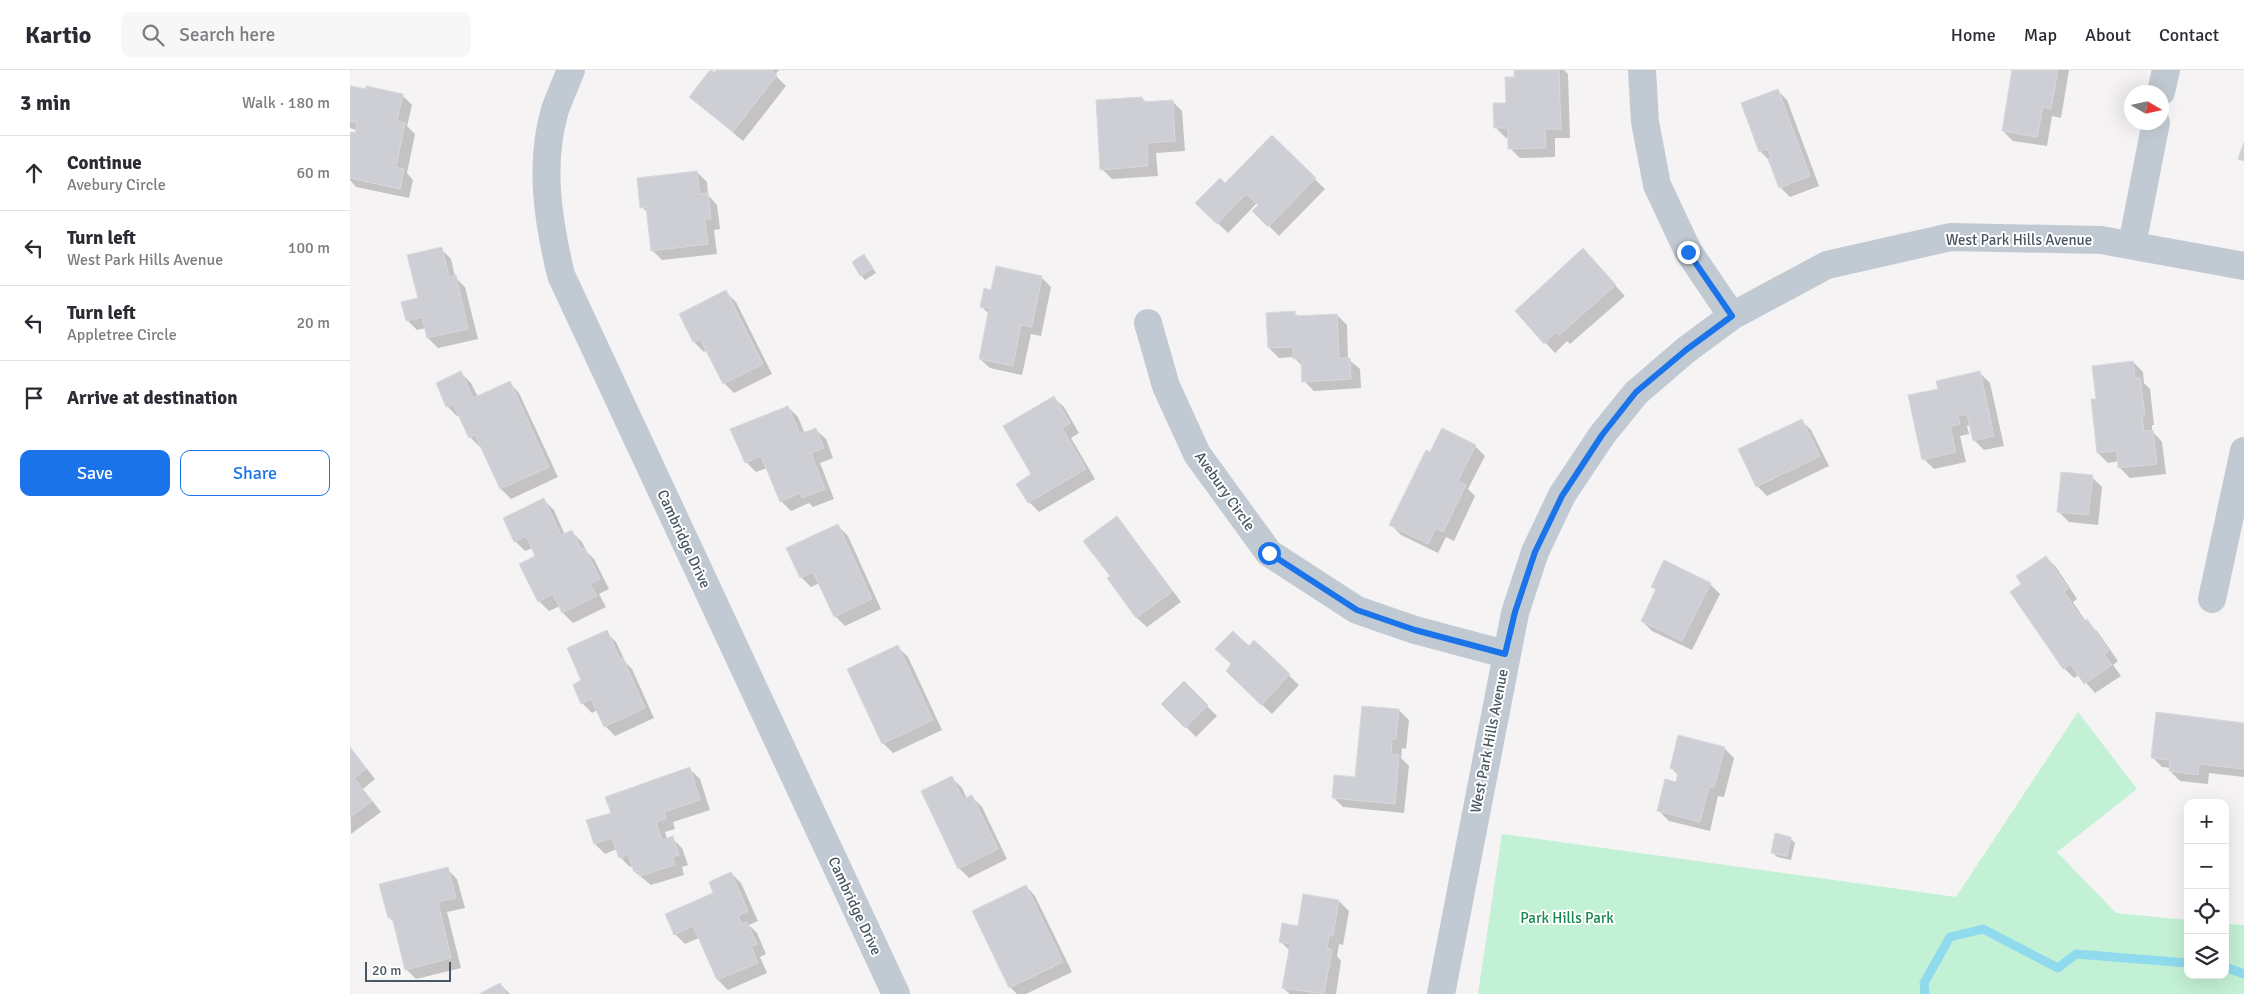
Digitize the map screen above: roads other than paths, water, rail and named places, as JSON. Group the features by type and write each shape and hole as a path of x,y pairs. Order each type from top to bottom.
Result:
{"street":[{"name":"Cambridge Drive","path":"572,70 555,110 546,164 550,226 561,275 896,994"},
{"path":"1642,70 1645,122 1657,185 1688,252 1732,316"},
{"path":"2163,85 2166,70"},
{"path":"2132,246 2154,130"},
{"name":"West Park Hills Avenue","path":"1441,994 1505,654 1515,612 1535,552 1562,496 1602,435 1636,392 1686,350 1732,316 1827,265 1951,237 2101,240 2244,266"},
{"name":"Avebury Circle","path":"1148,323 1166,386 1197,454 1269,553 1357,610 1415,630 1505,654"},
{"path":"2212,599 2244,451"}],"waterway":[{"path":"1925,994 1924,983 1950,937 1983,929 2058,968 2076,954 2184,963"},
{"path":"2229,968 2244,974"}],"park label":[{"name":"Park Hills Park","path":"1567,918"}]}
